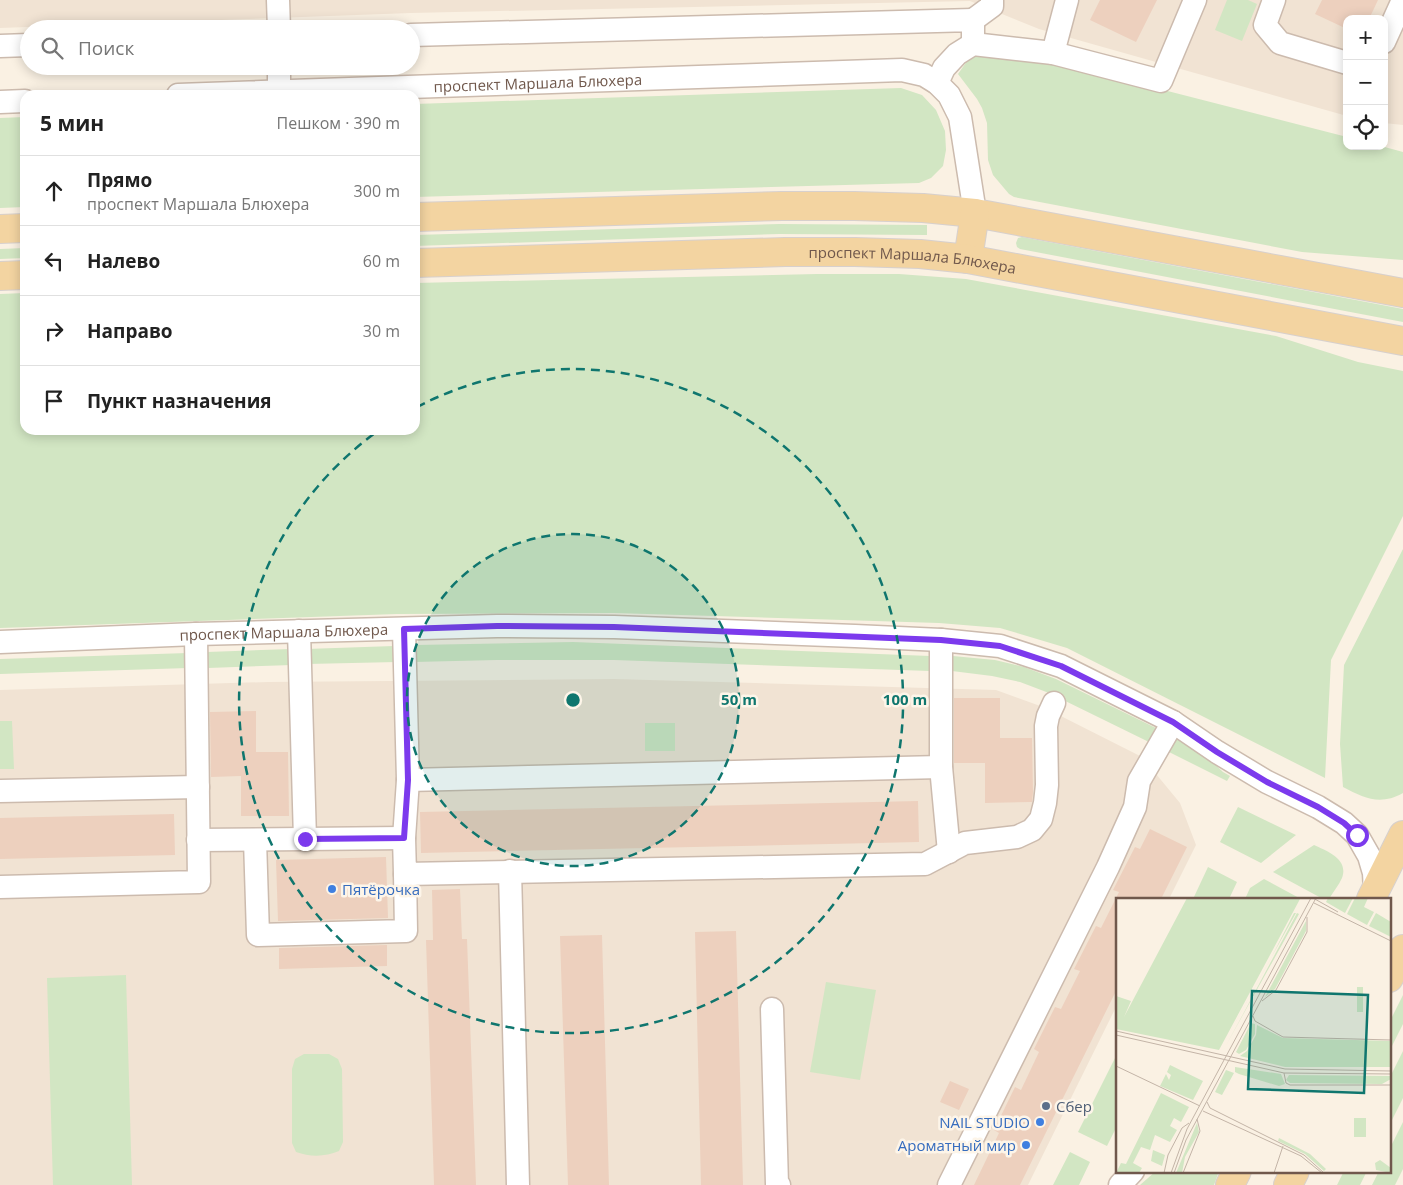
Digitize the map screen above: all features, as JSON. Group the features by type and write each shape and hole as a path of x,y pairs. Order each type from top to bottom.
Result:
{"main road":[{"path":"420,217 782,206 923,208 975,213 1403,293"},
{"path":"968,259 975,213"},
{"path":"0,229 20,228"},
{"name":"проспект Маршала Блюхера","path":"420,263 793,252 920,254 968,259 1403,341"},
{"path":"0,276 20,275"},
{"path":"1373,895 1403,835"},
{"path":"1390,976 1403,949"},
{"path":"1230,1185 1236,1172"},
{"path":"1288,1185 1294,1172"}],"street":[{"path":"278,0 279,20"},
{"path":"420,35 973,20 992,6 992,0"},
{"path":"1053,53 1067,0"},
{"path":"937,83 944,68 957,54 973,44 1053,53 1161,81 1195,0"},
{"path":"1274,0 1265,24 1280,43 1343,62"},
{"path":"1388,33 1403,0"},
{"path":"973,20 973,44"},
{"path":"0,46 20,46"},
{"name":"проспект Маршала Блюхера","path":"309,90 902,70 924,75 937,83 949,95 960,117 975,213"},
{"path":"279,75 279,90"},
{"path":"0,102 20,101"},
{"name":"проспект Маршала Блюхера","path":"0,642 196,634 497,626 614,627 941,640 1000,646 1061,666 1173,722 1217,752 1267,782 1318,807 1344,823 1357,835 1369,856 1374,873 1373,895"},
{"path":"255,840 258,935 406,931 404,838 408,780 404,629"},
{"path":"299,631 305,839"},
{"path":"0,887 199,882 196,634"},
{"path":"941,640 941,767 949,852"},
{"path":"405,874 925,864 965,843 1017,838 1032,830 1041,819 1048,785 1046,726 1054,703"},
{"path":"950,1185 1112,859 1136,807 1139,781 1173,722"},
{"path":"408,780 941,767"},
{"path":"0,791 198,787"},
{"path":"198,840 404,838"},
{"path":"510,871 518,1185"},
{"path":"772,1009 774,1111 777,1184 779,1185"},
{"path":"1120,1185 1132,1172"}],"shaded area":[{"path":"0,0 1403,0 1403,125 1388,123 1388,15 1343,15 1343,115 1039,29 970,1 411,13 219,20 20,20 20,27 0,28"},
{"path":"614,679 996,690 1043,707 1142,757 1180,803 1196,845 1170,898 1116,898 1116,1007 1028,1185 0,1185 0,690 268,682"}],"green space":[{"path":"1227,0 1248,0 1257,4 1242,41 1215,30"},
{"path":"972,54 1070,66 1343,136 1343,150 1388,150 1388,148 1403,152 1403,260 1302,252 1014,197 1009,194 993,175 988,160 987,123 982,108 958,74"},
{"path":"901,88 922,95 936,110 945,131 946,150 943,166 931,178 919,183 420,197 420,104"},
{"path":"20,117 20,207 0,208 0,118"},
{"path":"779,224 927,225 927,235 779,234 420,246 420,235"},
{"path":"1022,237 1403,309 1403,322 1020,249 1016,243 1018,238"},
{"path":"20,248 20,258 0,259 0,249"},
{"path":"817,274 899,274 966,279 1276,336 1358,362 1403,371 1403,516 1331,660 1325,778 1067,648 1000,628 939,623 614,613 397,614 0,628 0,294 20,293 20,435 420,435 420,283"},
{"path":"1403,549 1403,793 1395,797 1379,800 1365,797 1343,787 1340,744 1344,665"},
{"path":"573,642 930,656 930,671 614,660 414,662 415,645"},
{"path":"394,646 397,662 307,664 306,649"},
{"path":"291,649 292,665 208,668 207,652"},
{"path":"188,653 188,668 0,674 0,659"},
{"path":"953,656 995,660 1024,667 1056,679 1160,730 1153,744 1049,693 1020,682 952,671"},
{"path":"0,721 12,721 14,769 0,769"},
{"path":"645,723 675,723 675,751 645,751"},
{"path":"1176,738 1200,750 1223,772 1230,776 1227,781 1169,752"},
{"path":"1238,807 1296,835 1261,863 1220,842"},
{"path":"1314,845 1336,857 1340,861 1343,871 1342,878 1330,898 1321,898 1273,872"},
{"path":"1208,867 1237,882 1229,898 1193,898"},
{"path":"1264,879 1299,898 1245,898 1250,888"},
{"path":"126,975 132,1185 53,1185 47,978"},
{"path":"826,982 876,990 860,1080 810,1072"},
{"path":"1403,995 1403,1024 1390,1050 1390,1021"},
{"path":"1403,1051 1403,1098 1390,1124 1390,1077"},
{"path":"304,1054 329,1054 338,1059 342,1069 343,1142 339,1151 334,1153 318,1156 301,1154 296,1152 292,1143 292,1069 295,1059"},
{"path":"1116,1056 1116,1128 1107,1146 1078,1132"},
{"path":"1403,1122 1403,1169 1395,1185 1372,1185 1378,1172 1390,1172 1390,1148"},
{"path":"1070,1152 1090,1162 1079,1185 1053,1185"},
{"path":"1155,1172 1219,1172 1214,1185 1140,1185"},
{"path":"1344,1172 1366,1172 1360,1185 1337,1185"}],"building":[{"path":"1100,0 1157,0 1136,42 1090,20"},
{"path":"1322,0 1378,0 1371,15 1343,15 1343,27 1315,14"},
{"path":"954,698 1000,698 1000,738 1032,738 1032,802 985,803 985,763 954,763"},
{"path":"256,711 256,752 288,752 289,816 241,816 241,776 211,777 210,712"},
{"path":"918,801 919,842 421,853 420,812"},
{"path":"174,814 175,855 0,859 0,818"},
{"path":"1150,829 1187,847 1162,898 1116,898 1119,892 1113,890 1135,847 1140,849"},
{"name":"Пятёрочка","path":"386,857 388,918 278,921 276,860"},
{"path":"460,889 462,939 467,939 476,1185 434,1185 426,940 433,940 432,890"},
{"path":"1116,898 1116,991 1020,1185 974,1185 999,1133 994,1130 1015,1087 1021,1090 1039,1052 1034,1049 1055,1007 1061,1009 1080,971 1074,969 1096,926 1101,928"},
{"path":"736,931 743,1185 701,1185 695,932"},
{"path":"602,935 609,1185 568,1185 560,936"},
{"path":"387,945 387,966 279,969 279,948"},
{"path":"950,1081 969,1089 959,1110 940,1102"}],"place":[{"name":"Пятёрочка","path":"332,889"},
{"name":"Сбер","path":"1046,1106"},
{"name":"NAIL STUDIO","path":"1040,1122"},
{"name":"Ароматный мир","path":"1026,1145"}],"route":[{"path":"305,839 404,838 408,780 404,629 497,626 614,627 855,636 941,640 1000,646 1061,666 1173,722 1217,752 1267,782 1318,807 1344,823 1357,835"}]}
